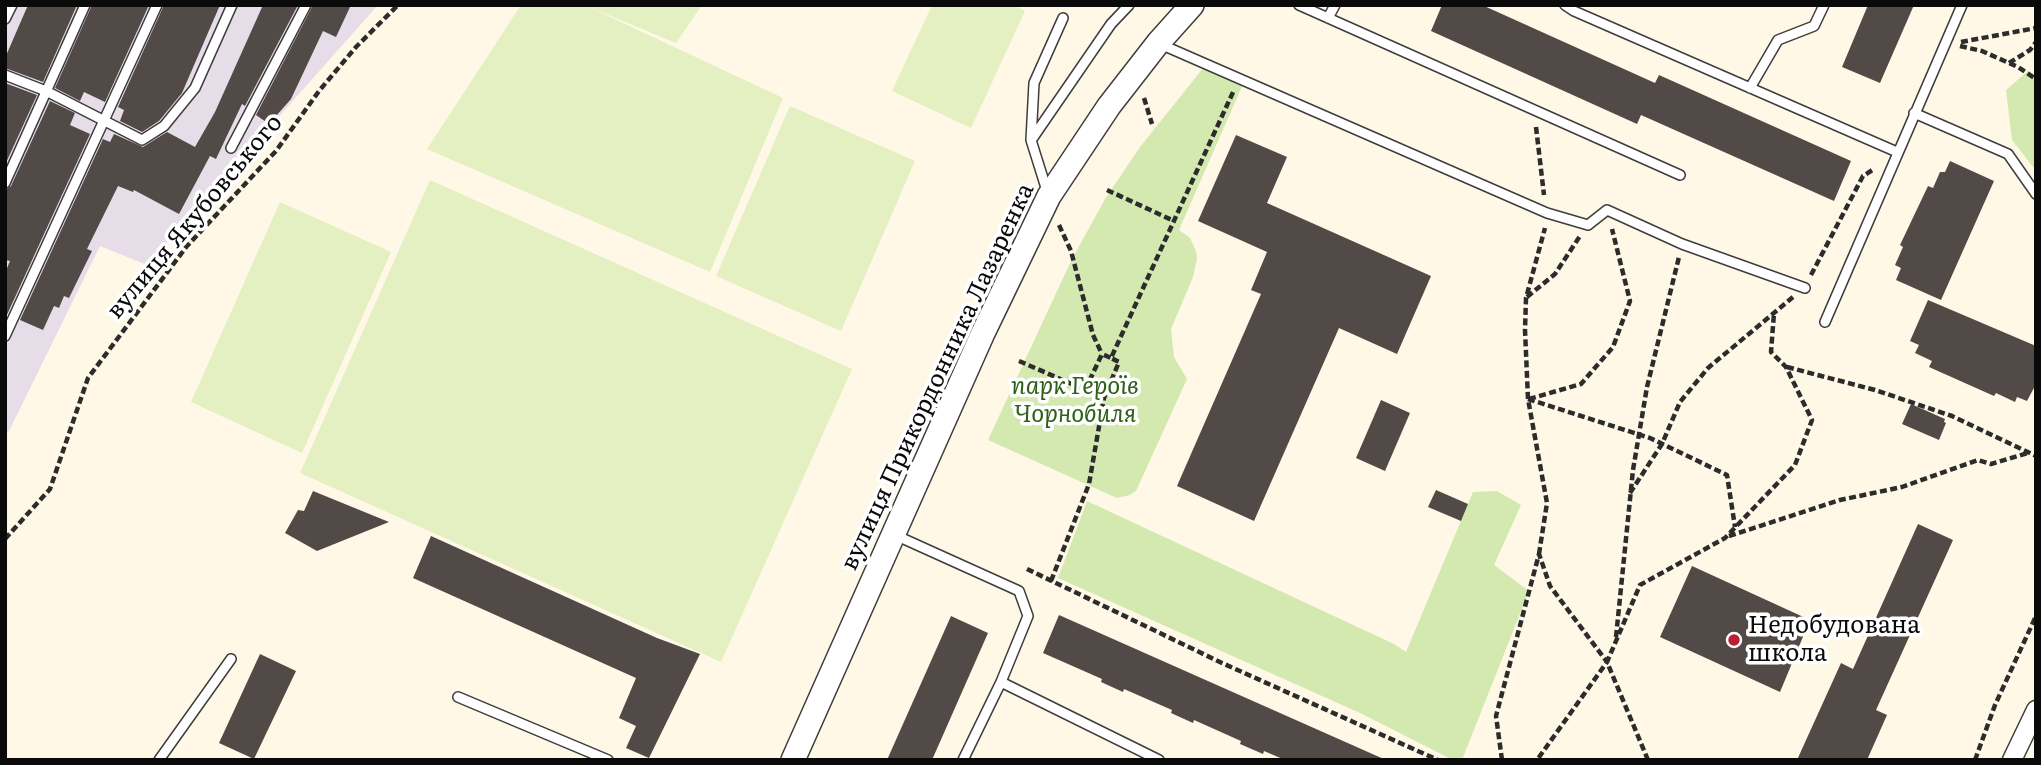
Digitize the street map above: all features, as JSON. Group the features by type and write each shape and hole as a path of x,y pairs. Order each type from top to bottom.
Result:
{"street":[{"name":"вулиця Прикордонника Лазаренка","path":"793,760 983,333 1049,197 1109,106 1158,43 1192,5"},
{"path":"2016,759 2036,710"}],"lane":[{"path":"5,19 12,5"},
{"path":"5,183 85,5"},
{"path":"5,336 157,5"},
{"path":"5,75 46,91 142,140 164,126 195,88 232,5"},
{"path":"231,148 306,5"},
{"path":"1031,140 1111,24 1129,5"},
{"path":"1299,5 1680,174"},
{"path":"1328,18 1335,5"},
{"path":"1565,5 1897,152"},
{"path":"1750,88 1778,40 1814,26 1824,5"},
{"path":"1825,322 1962,5"},
{"path":"1049,197 1031,140 1034,83 1063,18"},
{"path":"1158,43 1547,212 1588,225 1607,210 1682,244 1805,288"},
{"path":"1914,113 2008,155 2036,194"},
{"path":"893,534 1019,591 1028,616 1001,682 963,760"},
{"path":"159,760 231,659"},
{"path":"1001,682 1159,760"},
{"path":"458,696 608,760"}],"path":[{"name":"вулиця Якубовського","path":"5,539 50,489 88,378 187,246 276,151 319,91 356,47 398,5"},
{"path":"1944,44 2036,28"},
{"path":"2009,63 2030,50 2036,42"},
{"path":"1944,44 1982,51 2036,79"},
{"path":"1111,358 1239,79"},
{"path":"1140,88 1152,124"},
{"path":"1503,760 1496,716 1539,554 1547,503 1528,399 1525,330 1526,298 1547,221 1534,110"},
{"path":"1630,494 1662,444 1680,402 1708,368 1805,288 1863,176 1897,152"},
{"path":"1107,190 1174,221"},
{"path":"1049,197 1071,251 1093,335 1102,354 1119,362 1104,398 1088,484 1051,581"},
{"path":"1528,399 1581,384 1613,347 1630,302 1607,210"},
{"path":"1526,298 1555,274 1588,225"},
{"path":"1615,642 1630,494 1647,387 1682,244"},
{"path":"1725,538 1795,465 1812,420 1786,367 1771,352 1774,313"},
{"path":"1085,390 1102,354"},
{"path":"1019,361 1104,398"},
{"path":"1786,367 1875,390 1952,416 2036,456"},
{"path":"1528,399 1639,435 1727,475 1735,527"},
{"path":"1537,760 1606,662 1640,585 1725,538 1840,500 1902,487 1978,460 1991,464 2028,453"},
{"path":"1539,554 1550,586 1606,662 1648,760"},
{"path":"1027,569 1222,663 1438,760"},
{"path":"1975,760 1995,705 2036,616"}],"shaded area":[{"path":"5,5 378,5 147,265 100,246 9,431 5,433"}],"green space":[{"path":"521,5 702,5 676,43 589,7 783,98 710,272 427,149"},
{"path":"932,5 1013,5 1025,11 971,128 892,91"},
{"name":"парк Героїв Чорнобиля","path":"1204,67 1243,84 1179,230 1190,238 1197,259 1193,277 1171,329 1174,357 1187,379 1136,491 1117,498 988,440 1071,261 1105,199 1140,147"},
{"path":"2028,71 2036,76 2036,167 2033,167 2012,140 2006,90"},
{"path":"790,106 915,161 841,331 716,276"},
{"path":"430,180 852,369 721,662 300,473"},
{"path":"280,202 391,252 302,453 191,402"},
{"path":"1497,491 1521,505 1494,565 1529,591 1462,760 1453,760 1360,713 1058,578 1087,501 1406,652 1473,492"}],"building":[{"path":"28,5 77,5 43,82 5,68 5,58"},
{"path":"92,5 149,5 105,102 84,92 80,101 55,88"},
{"path":"164,5 220,5 182,93 159,121 142,132 120,121 124,110 118,107"},
{"path":"263,5 298,5 245,106 242,104 216,159 210,156 179,214 134,190 133,192 118,186 87,249 92,251 69,298 64,296 59,308 54,306 43,330 20,320 103,139 110,142 114,134 143,147 167,132 195,147 215,112"},
{"path":"313,5 351,5 336,37 323,31 291,99 269,124 256,115"},
{"path":"1442,5 1482,5 1655,83 1659,75 1851,161 1834,201 1641,115 1637,124 1431,31"},
{"path":"1868,5 1914,5 1880,83 1842,67"},
{"path":"5,83 37,95 5,165"},
{"path":"50,101 75,113 70,125 90,134 5,319 5,273 10,261 5,260 5,190 11,186"},
{"path":"1236,135 1287,157 1267,203 1431,276 1397,354 1339,328 1254,521 1177,486 1261,294 1251,290 1267,252 1198,221"},
{"path":"1950,161 1994,181 1941,300 1896,280 1901,268 1895,265 1903,247 1900,245 1928,186 1933,188 1940,172 1945,172"},
{"path":"1928,300 2036,346 2036,384 2027,401 2017,397 2015,402 1996,393 1994,396 1929,367 1932,361 1915,353 1919,345 1910,341"},
{"path":"1381,400 1410,413 1385,471 1356,458"},
{"path":"1911,404 1945,419 1939,440 1902,424"},
{"path":"1436,490 1468,504 1461,521 1428,507"},
{"path":"313,491 389,522 317,551 285,533 298,510 304,511"},
{"path":"1918,524 1953,540 1876,710 1887,715 1867,760 1797,760 1841,663 1853,669"},
{"path":"431,536 657,638 700,654 649,758 626,748 636,726 619,718 636,678 413,578"},
{"path":"1692,566 1810,620 1780,692 1660,637"},
{"path":"1059,615 1386,760 1285,760 1240,744 1241,741 1194,720 1193,723 1171,713 1172,710 1124,689 1123,692 1101,682 1102,679 1043,653"},
{"path":"951,616 988,633 932,760 887,760"},
{"path":"260,654 296,671 254,759 219,743"}],"place":[{"name":"Недобудована школа","path":"1734,640"}]}
